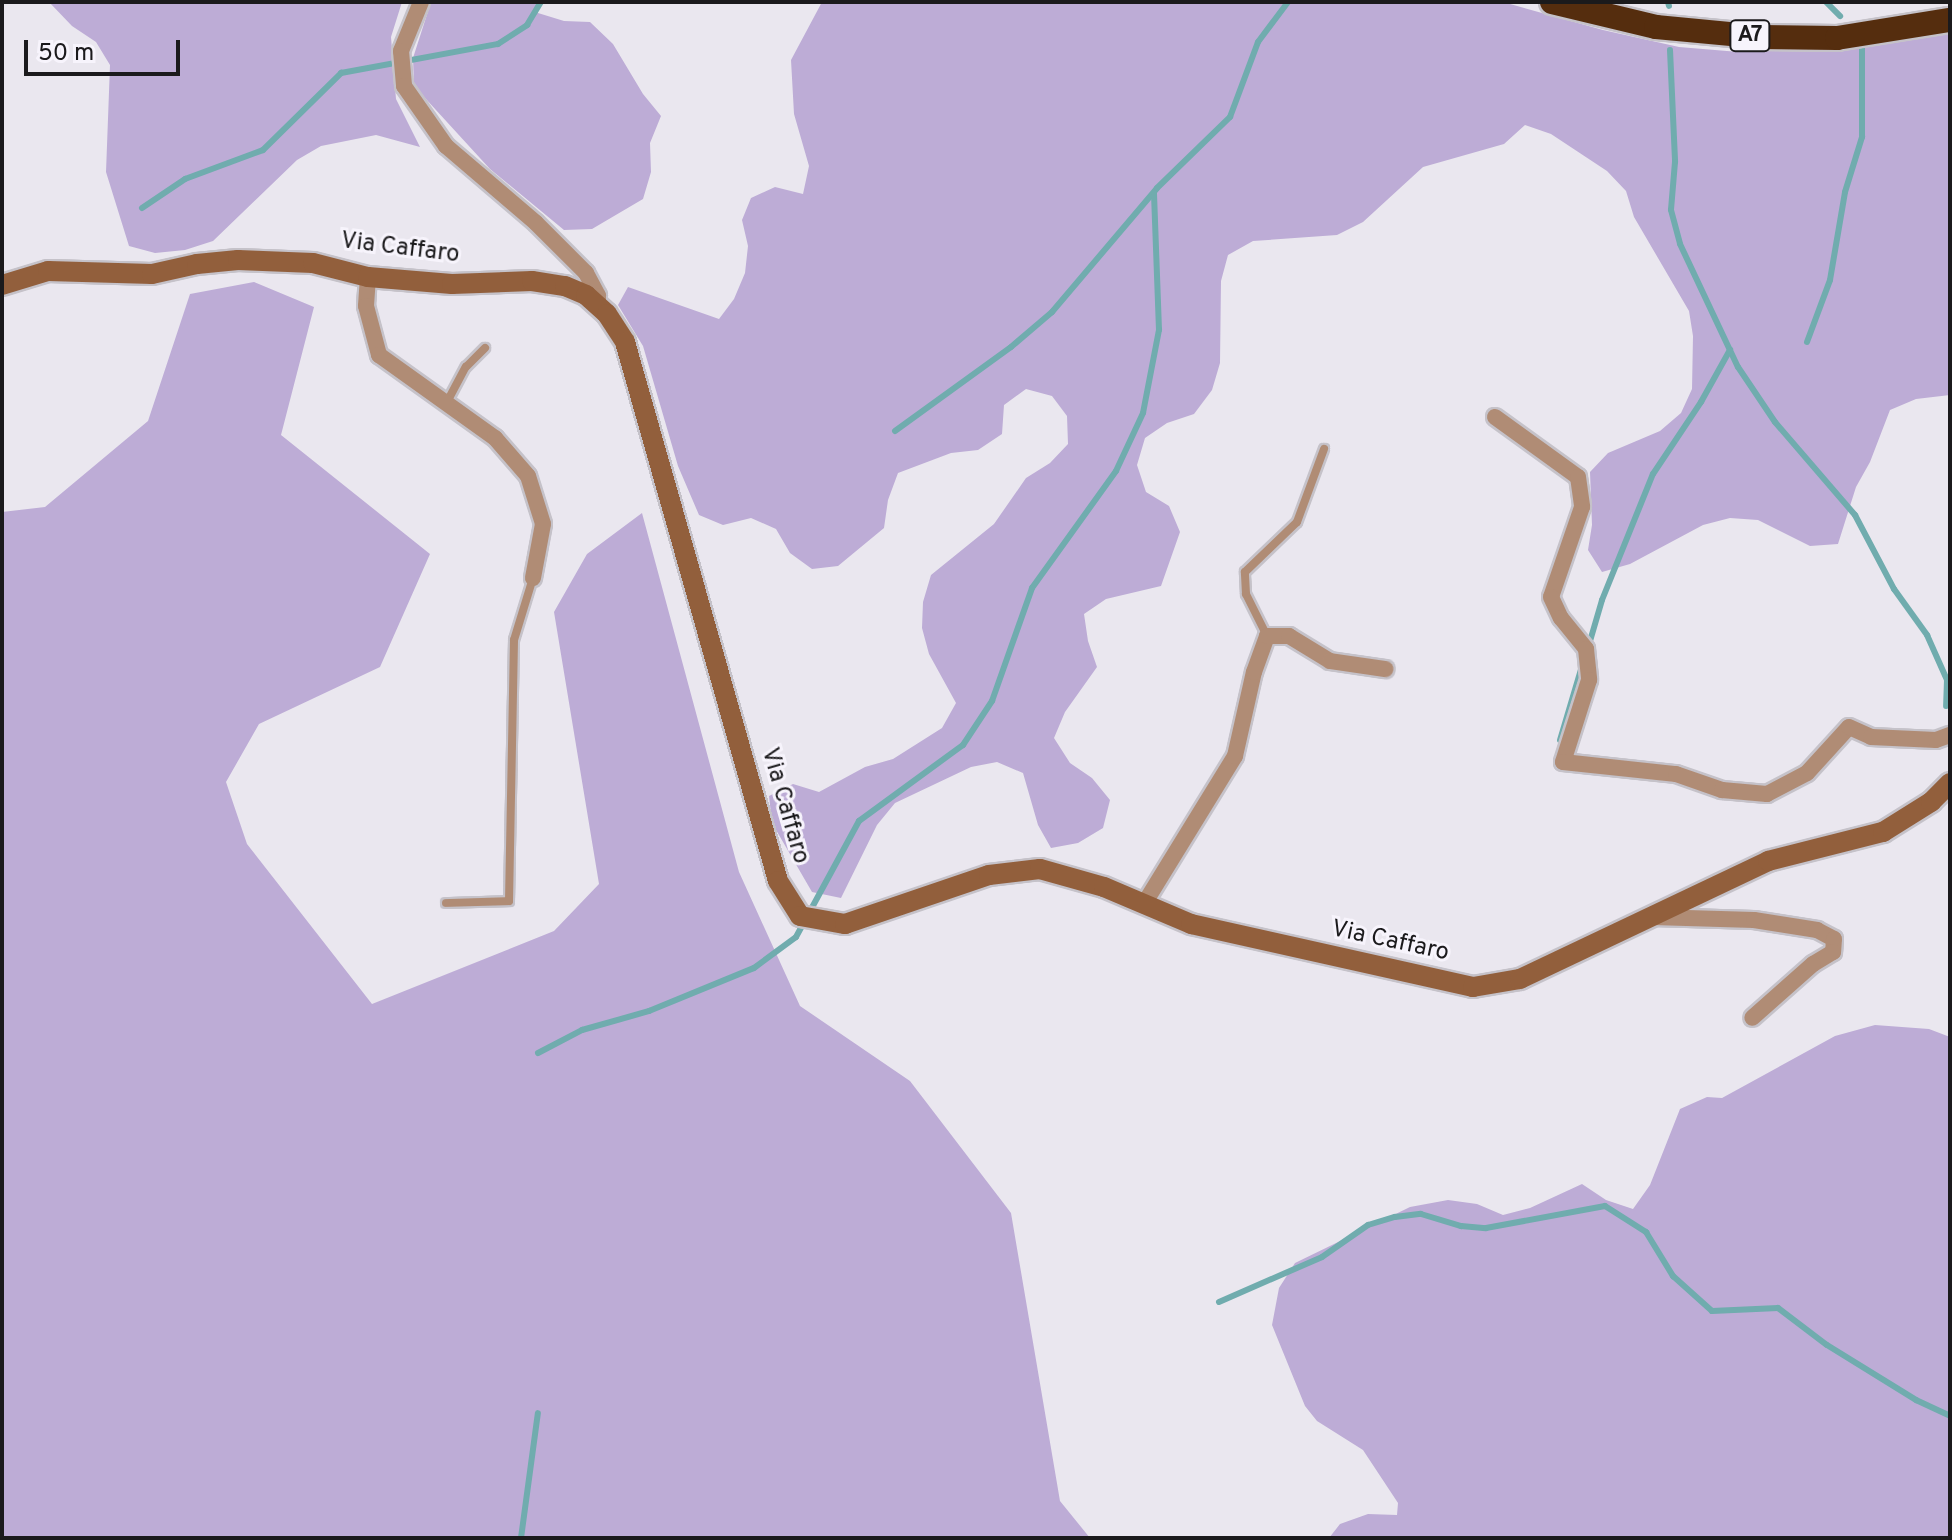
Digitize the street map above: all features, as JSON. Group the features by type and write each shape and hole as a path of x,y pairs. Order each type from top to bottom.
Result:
{"highway":[{"name":"A7","path":"1552,2 1656,27 1761,37 1837,38 1950,20"}],"street":[{"path":"421,2 401,51 404,86 446,146 536,223 586,273 598,296 598,308"},
{"name":"Via Caffaro","path":"2,285 48,271 152,274 197,264 238,260 313,263 368,277 452,284 532,281 565,286 586,295 625,342 778,881 800,916 845,924 989,875 1040,869 1104,887 1191,924 1473,987 1520,979 1768,861 1883,832 1931,802 1950,783"},
{"path":"368,277 366,306 379,355 495,438 528,476 543,524 533,578"},
{"path":"1495,417 1578,477 1582,507 1551,597 1561,618 1586,649 1589,680 1563,762 1676,774 1722,790 1767,794 1807,773 1849,727 1871,737 1936,740 1950,735"},
{"path":"1144,904 1235,756 1254,672 1267,636 1289,636 1330,661 1385,669"},
{"path":"1651,917 1754,920 1817,930 1834,939 1833,952 1813,964 1752,1018"}],"lane":[{"path":"447,402 466,367 485,348"},
{"path":"1267,636 1246,594 1245,572 1297,522 1324,449"},
{"path":"446,903 509,901 514,640 533,578"}],"shaded area":[{"path":"49,2 402,2 391,37 396,99 420,147 376,135 321,146 297,160 213,241 185,250 155,253 129,246 106,172 110,65 96,42 72,26"},
{"path":"431,2 538,2 538,13 564,21 590,22 613,44 643,94 661,116 650,143 651,172 643,199 592,229 564,230 490,169 414,86 413,58"},
{"path":"822,2 1503,2 1679,47 1739,52 1863,45 1950,27 1950,395 1916,399 1890,410 1870,462 1856,487 1838,544 1810,546 1758,520 1730,518 1703,525 1630,564 1602,572 1588,550 1592,525 1590,472 1608,453 1660,431 1681,413 1692,389 1693,336 1689,311 1634,217 1626,191 1607,171 1551,134 1525,125 1504,144 1423,167 1363,222 1337,235 1253,241 1228,255 1221,281 1220,363 1212,390 1194,414 1167,423 1145,438 1137,465 1146,492 1169,506 1180,532 1161,586 1106,599 1084,614 1088,641 1097,667 1065,712 1054,738 1070,763 1092,778 1110,800 1103,828 1078,843 1051,848 1038,825 1023,773 997,762 971,767 895,803 877,825 841,898 812,892 772,823 769,796 793,784 819,792 865,767 893,759 942,728 956,703 929,654 922,628 923,602 931,575 994,524 1026,478 1050,463 1068,444 1067,416 1052,396 1026,389 1004,405 1002,434 978,450 951,453 898,473 888,500 884,528 838,566 812,569 790,553 776,529 751,518 723,525 699,515 678,466 643,346 618,305 628,287 719,319 734,299 745,273 748,246 742,220 751,198 775,187 803,194 809,166 794,114 791,60"},
{"path":"254,282 314,307 281,435 430,554 380,667 259,724 226,782 247,844 372,1004 554,931 599,884 554,612 587,554 642,513 739,872 800,1006 910,1081 1011,1213 1060,1501 1090,1538 2,1538 2,512 45,507 148,421 190,294"},
{"path":"1875,1025 1929,1029 1950,1037 1950,1538 1329,1538 1340,1524 1368,1514 1397,1515 1398,1503 1363,1450 1317,1421 1305,1406 1272,1325 1279,1288 1295,1263 1410,1207 1448,1200 1477,1204 1503,1215 1530,1208 1582,1184 1606,1200 1633,1209 1650,1185 1680,1109 1707,1097 1722,1098 1835,1036"}],"waterway":[{"path":"142,208 185,179 263,150 341,73 498,44 527,25 541,2"},
{"path":"895,431 1011,347 1052,312 1157,188 1230,117 1258,42 1288,2"},
{"path":"1668,2 1669,6"},
{"path":"1826,2 1840,16"},
{"path":"1807,342 1830,280 1845,192 1862,137 1862,42"},
{"path":"1670,50 1675,162 1671,210 1680,244 1738,367 1775,422 1855,515 1894,589 1927,635 1947,680 1946,706"},
{"path":"538,1053 582,1030 649,1011 754,968 796,937 859,821 963,745 992,701 1032,588 1116,471 1143,413 1159,330 1154,193"},
{"path":"1588,648 1602,600 1653,474 1701,402 1730,350"},
{"path":"1560,740 1582,666"},
{"path":"1219,1302 1322,1257 1368,1225 1395,1217 1421,1214 1461,1226 1486,1228 1605,1206 1646,1232 1673,1276 1712,1311 1778,1308 1827,1345 1916,1400 1950,1416"},
{"path":"521,1538 538,1413"}]}
